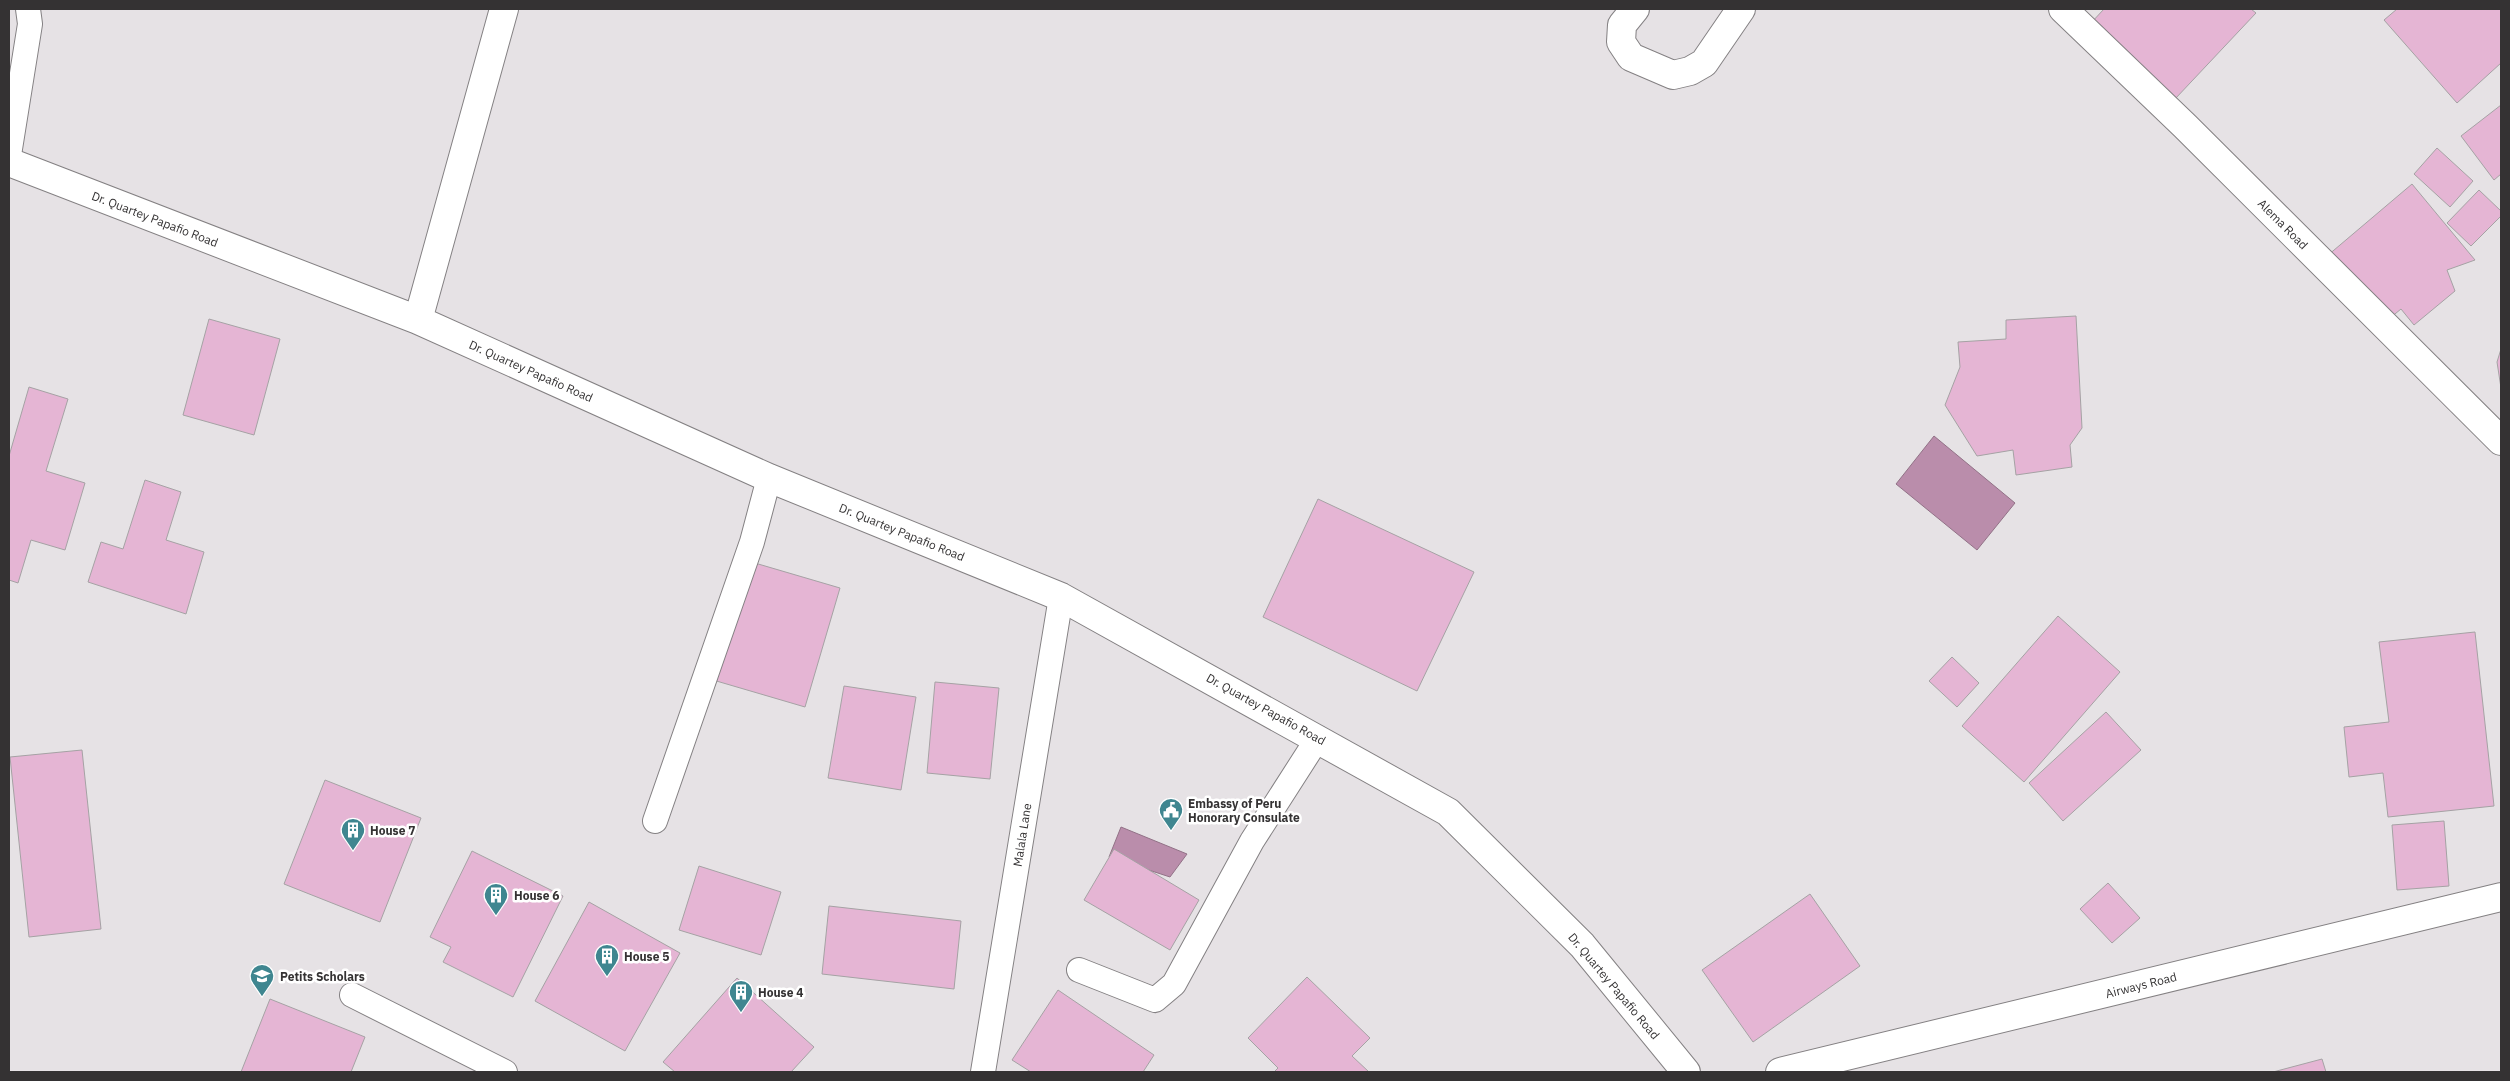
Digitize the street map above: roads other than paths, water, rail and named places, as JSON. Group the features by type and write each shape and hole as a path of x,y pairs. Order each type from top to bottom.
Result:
{"street":[{"path":"418,320 504,9"},
{"path":"1635,9 1622,25 1621,42 1631,56 1673,75 1690,71 1704,63 1741,9"},
{"name":"Alema Road","path":"2063,9 2185,126 2501,441"},
{"name":"Dr. Quartey Papafio Road","path":"9,162 418,320 769,478 1061,597 1318,738 1448,812 1582,945 1686,1072"},
{"name":"Airways Road","path":"1780,1072 2501,897"}],"lane":[{"path":"9,155 30,24 28,9"},
{"path":"655,821 752,542 769,478"},
{"name":"Malala Lane","path":"983,1072 1061,597"},
{"path":"1080,970 1155,1000 1174,984 1252,841 1318,738"},
{"path":"352,995 505,1072"}],"place":[{"name":"Embassy of Peru Honorary Consulate","path":"1171,831"},
{"name":"House 7","path":"353,851"},
{"name":"House 6","path":"496,916"},
{"name":"House 5","path":"607,977"},
{"name":"Petits Scholars","path":"262,997"},
{"name":"House 4","path":"741,1013"}]}
